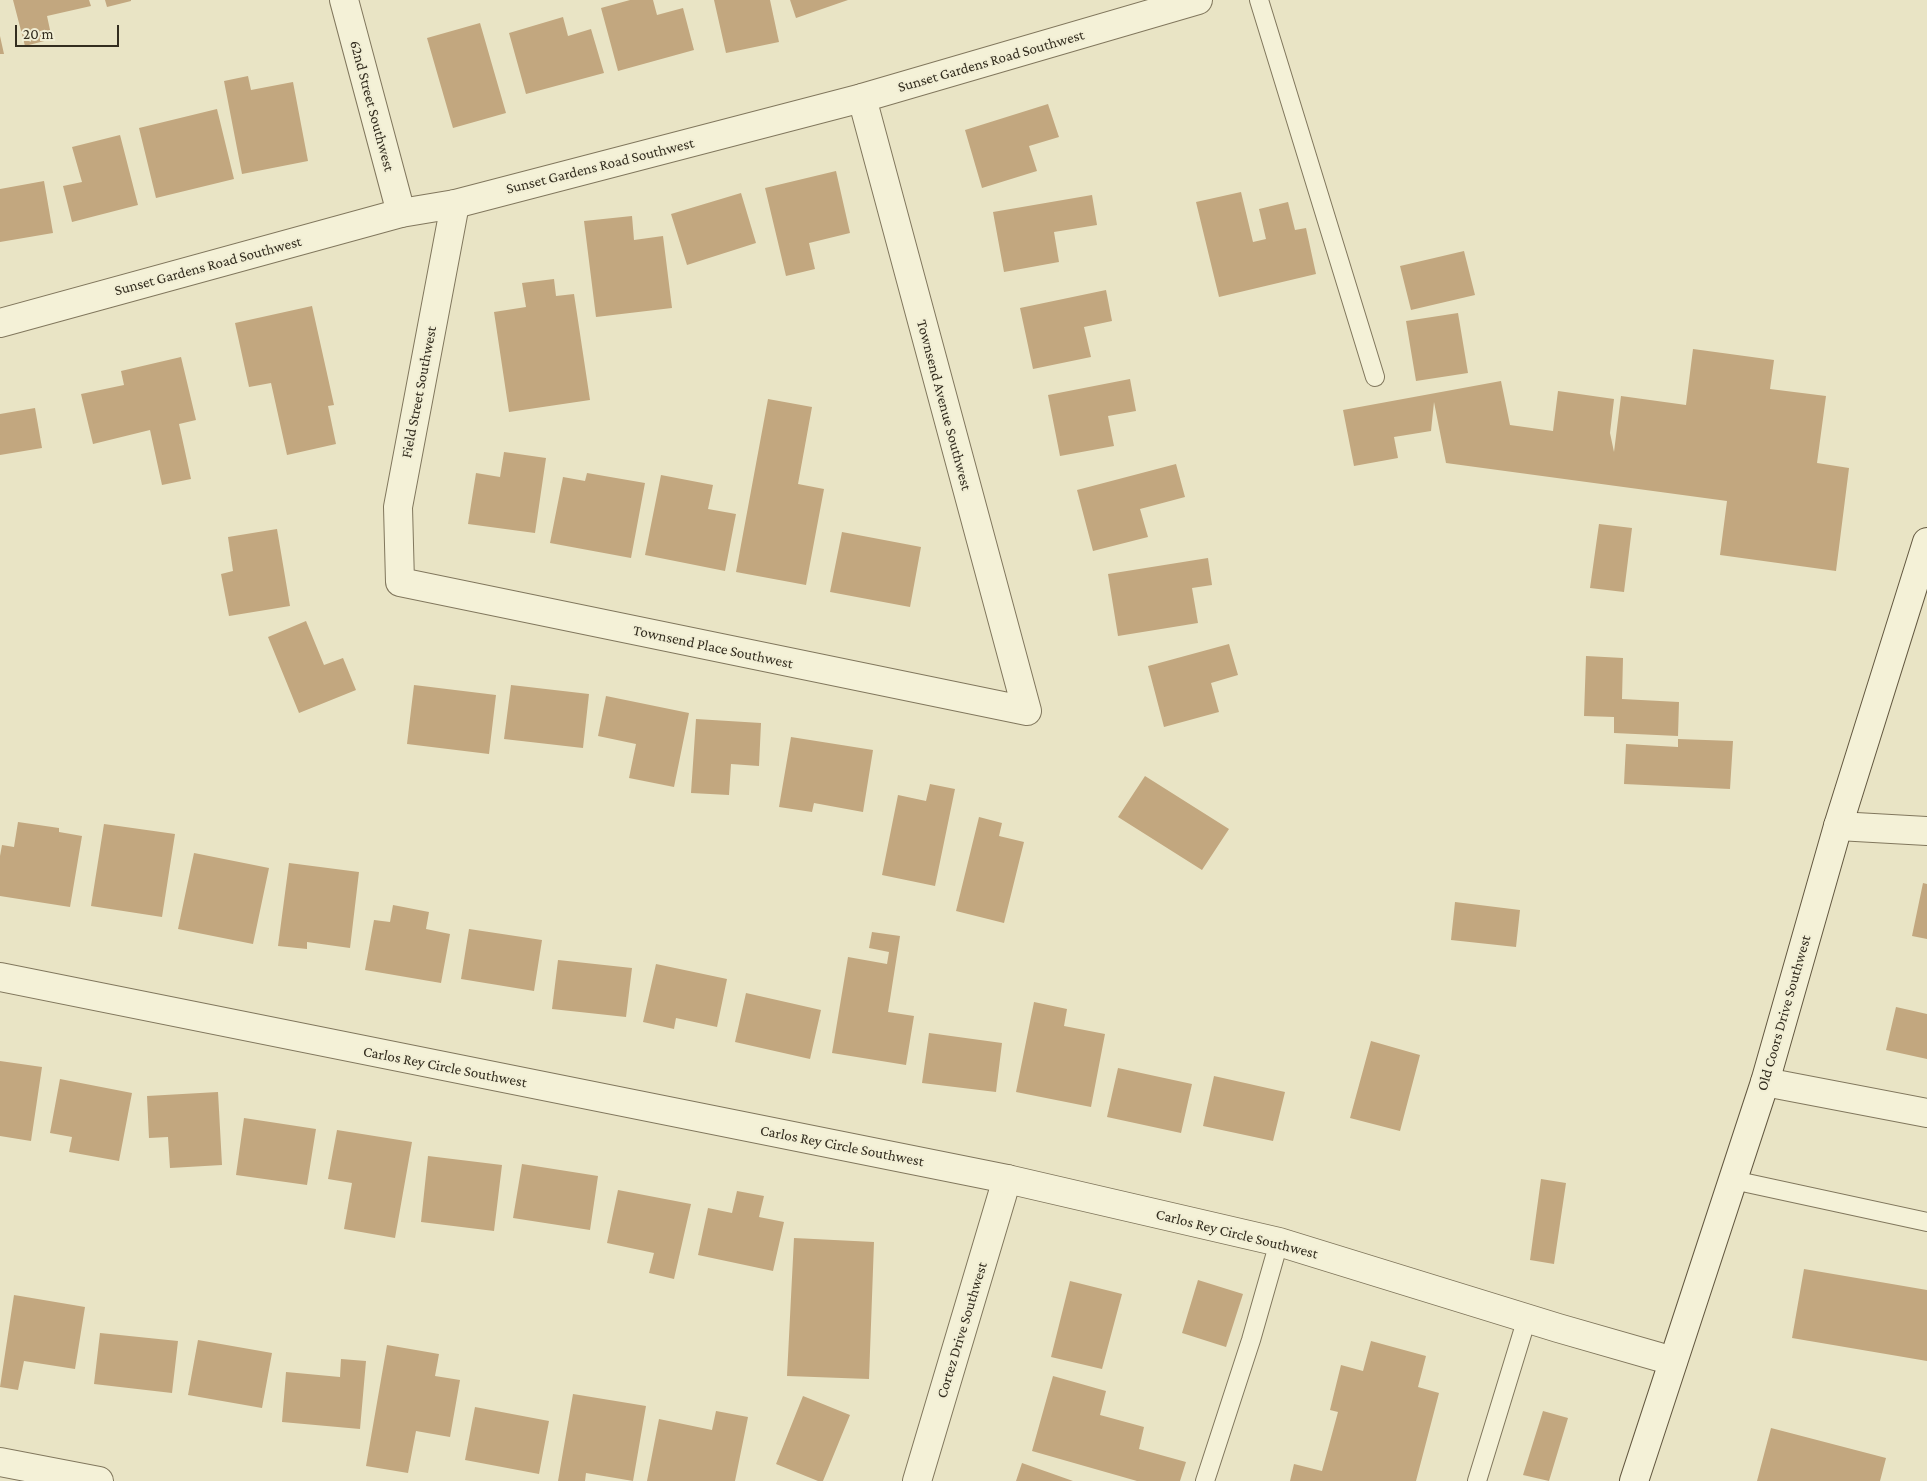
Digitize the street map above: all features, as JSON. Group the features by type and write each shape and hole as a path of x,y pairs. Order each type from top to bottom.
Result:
{"street":[{"name":"62nd Street Southwest","path":"344,0 401,213"},
{"name":"Sunset Gardens Road Southwest","path":"0,323 401,213 455,204 862,98 1198,0"},
{"name":"Townsend Avenue Southwest","path":"862,98 1027,711"},
{"name":"Field Street Southwest","path":"400,582 398,507 455,204"},
{"name":"Old Coors Drive Southwest","path":"1634,1481 1765,1082 1838,826 1927,542"},
{"name":"Townsend Place Southwest","path":"400,582 1027,711"},
{"path":"1838,826 1927,831"},
{"name":"Carlos Rey Circle Southwest","path":"0,977 1007,1179 1279,1242 1673,1361"},
{"path":"1765,1082 1927,1113"},
{"name":"Cortez Drive Southwest","path":"917,1481 1007,1179"},
{"path":"0,1462 99,1481"}],"lane":[{"path":"1259,0 1376,377"},
{"path":"1733,1180 1927,1222"},
{"path":"1205,1481 1251,1340 1279,1242"},
{"path":"1477,1481 1527,1318"}],"building":[{"path":"13,0 89,0 91,6 47,16 52,39 25,46"},
{"path":"105,0 131,0 131,1 107,7"},
{"path":"630,0 653,0 657,15 683,8 694,50 618,71 601,8"},
{"path":"714,0 770,0 779,42 726,53"},
{"path":"790,0 848,0 796,18"},
{"path":"563,17 568,36 591,29 604,73 526,94 509,33"},
{"path":"480,23 506,113 453,128 427,38"},
{"path":"0,36 4,54 0,54"},
{"path":"248,76 251,90 293,82 308,161 242,174 224,81"},
{"path":"1048,104 1059,137 1029,146 1037,171 982,188 965,130"},
{"path":"217,109 234,179 156,198 139,128"},
{"path":"120,135 138,205 72,222 63,186 82,182 72,147"},
{"path":"836,171 850,233 809,243 815,269 786,276 765,188"},
{"path":"44,181 53,233 0,242 0,189"},
{"path":"1241,192 1253,242 1266,239 1259,209 1288,202 1295,230 1306,228 1316,274 1219,297 1196,202"},
{"path":"741,193 756,243 687,265 671,214"},
{"path":"1092,195 1097,225 1054,232 1059,262 1004,272 993,212"},
{"path":"632,216 634,240 663,236 672,308 596,317 584,221"},
{"path":"1464,251 1475,295 1411,310 1400,266"},
{"path":"554,279 556,296 574,294 590,400 509,412 494,312 526,307 522,283"},
{"path":"1106,290 1112,321 1084,327 1091,357 1033,369 1020,308"},
{"path":"312,306 334,405 328,406 336,444 287,455 271,383 249,387 235,323"},
{"path":"1458,313 1468,373 1416,381 1406,321"},
{"path":"1693,349 1774,360 1770,389 1826,396 1817,463 1849,468 1836,571 1720,555 1727,501 1446,463 1434,402 1431,431 1394,437 1398,458 1354,466 1343,410 1501,381 1510,425 1553,431 1558,391 1614,399 1610,433 1614,452 1621,396 1686,405"},
{"path":"181,357 196,420 179,424 191,479 162,485 150,430 93,444 81,394 124,385 121,371"},
{"path":"1130,379 1136,411 1108,416 1114,446 1060,456 1048,395"},
{"path":"768,399 812,407 798,484 824,489 806,585 736,572"},
{"path":"35,408 42,448 0,455 0,414"},
{"path":"504,452 546,458 535,533 468,524 476,473 500,477"},
{"path":"1176,464 1185,497 1140,509 1148,537 1093,551 1077,490"},
{"path":"587,473 645,483 631,558 550,543 563,477 585,481"},
{"path":"661,475 713,485 708,509 736,514 725,571 645,555"},
{"path":"1599,524 1632,528 1624,592 1590,588"},
{"path":"277,529 290,606 229,616 221,574 233,571 228,537"},
{"path":"842,532 921,547 910,607 830,592"},
{"path":"1208,558 1212,585 1192,588 1198,623 1118,636 1108,574"},
{"path":"306,621 324,665 343,658 356,690 299,713 268,637"},
{"path":"1229,644 1238,675 1211,683 1219,712 1164,727 1148,666"},
{"path":"1586,656 1623,658 1622,699 1679,702 1678,736 1614,733 1614,717 1584,716"},
{"path":"414,685 496,695 489,754 407,744"},
{"path":"511,685 589,694 583,748 504,739"},
{"path":"606,696 689,713 674,787 629,778 636,744 598,736"},
{"path":"696,719 761,723 759,766 731,764 729,795 691,793"},
{"path":"791,737 873,750 863,812 814,803 812,812 779,807"},
{"path":"1678,739 1733,741 1730,789 1624,784 1626,744 1678,747"},
{"path":"1145,776 1229,829 1202,870 1118,817"},
{"path":"930,784 955,789 935,886 882,875 898,795 926,801"},
{"path":"979,817 1002,823 999,836 1024,842 1004,923 956,911"},
{"path":"18,822 59,828 59,832 82,836 70,907 0,896 0,856 2,845 14,847"},
{"path":"104,824 175,834 162,917 91,906"},
{"path":"194,853 269,868 253,944 178,929"},
{"path":"289,863 359,872 350,948 307,942 307,949 278,946"},
{"path":"1923,883 1927,884 1927,939 1912,936"},
{"path":"1455,902 1520,910 1516,947 1451,940"},
{"path":"393,905 429,912 426,929 450,934 441,983 365,970 374,920 390,922"},
{"path":"469,929 542,940 534,991 461,979"},
{"path":"872,932 900,936 888,1012 914,1016 906,1065 832,1053 848,957 887,964 889,952 869,948"},
{"path":"558,960 632,968 626,1017 552,1009"},
{"path":"656,964 727,979 717,1027 676,1018 674,1029 643,1022"},
{"path":"746,993 821,1010 810,1059 735,1042"},
{"path":"1034,1002 1067,1009 1064,1026 1105,1034 1091,1107 1016,1092"},
{"path":"1896,1007 1927,1014 1927,1059 1886,1050"},
{"path":"929,1033 1002,1043 996,1092 922,1083"},
{"path":"1371,1041 1420,1055 1400,1131 1350,1118"},
{"path":"0,1061 42,1067 31,1141 0,1136"},
{"path":"1118,1068 1192,1084 1181,1133 1107,1117"},
{"path":"1214,1076 1285,1092 1273,1141 1203,1126"},
{"path":"60,1079 132,1093 119,1161 69,1152 72,1137 50,1133"},
{"path":"218,1092 222,1165 170,1168 168,1137 149,1138 147,1096"},
{"path":"244,1118 316,1129 307,1185 236,1175"},
{"path":"337,1130 412,1142 395,1238 344,1229 352,1183 328,1179"},
{"path":"428,1156 502,1165 494,1231 421,1222"},
{"path":"522,1164 598,1176 590,1230 513,1218"},
{"path":"1541,1179 1566,1183 1554,1264 1530,1260"},
{"path":"618,1190 691,1204 674,1279 649,1273 654,1253 607,1243"},
{"path":"737,1191 764,1196 759,1217 784,1222 773,1271 698,1255 708,1208 732,1213"},
{"path":"794,1238 874,1242 869,1379 787,1376"},
{"path":"1804,1269 1927,1290 1927,1361 1792,1338"},
{"path":"1198,1280 1243,1294 1226,1347 1182,1333"},
{"path":"1070,1281 1122,1294 1102,1369 1051,1357"},
{"path":"14,1295 85,1307 75,1369 24,1361 18,1390 0,1387"},
{"path":"100,1333 178,1341 172,1393 94,1384"},
{"path":"198,1340 272,1353 262,1408 188,1395"},
{"path":"1371,1341 1426,1356 1418,1387 1439,1393 1416,1481 1290,1481 1294,1464 1322,1471 1338,1412 1330,1410 1341,1365 1363,1371"},
{"path":"387,1345 439,1354 435,1376 460,1380 450,1437 416,1431 408,1473 366,1466"},
{"path":"341,1359 366,1361 360,1429 282,1422 286,1372 340,1377"},
{"path":"1053,1376 1106,1391 1100,1415 1144,1427 1139,1449 1186,1462 1180,1481 1137,1481 1032,1451"},
{"path":"573,1394 646,1406 633,1481 586,1473 585,1481 558,1481"},
{"path":"803,1396 850,1415 823,1481 818,1481 776,1464"},
{"path":"475,1407 549,1421 539,1474 465,1460"},
{"path":"716,1411 748,1417 735,1481 647,1481 659,1419 712,1430"},
{"path":"1543,1411 1568,1418 1549,1481 1523,1475"},
{"path":"1771,1428 1886,1458 1880,1481 1757,1481"},
{"path":"1022,1463 1073,1481 1016,1481"}]}
